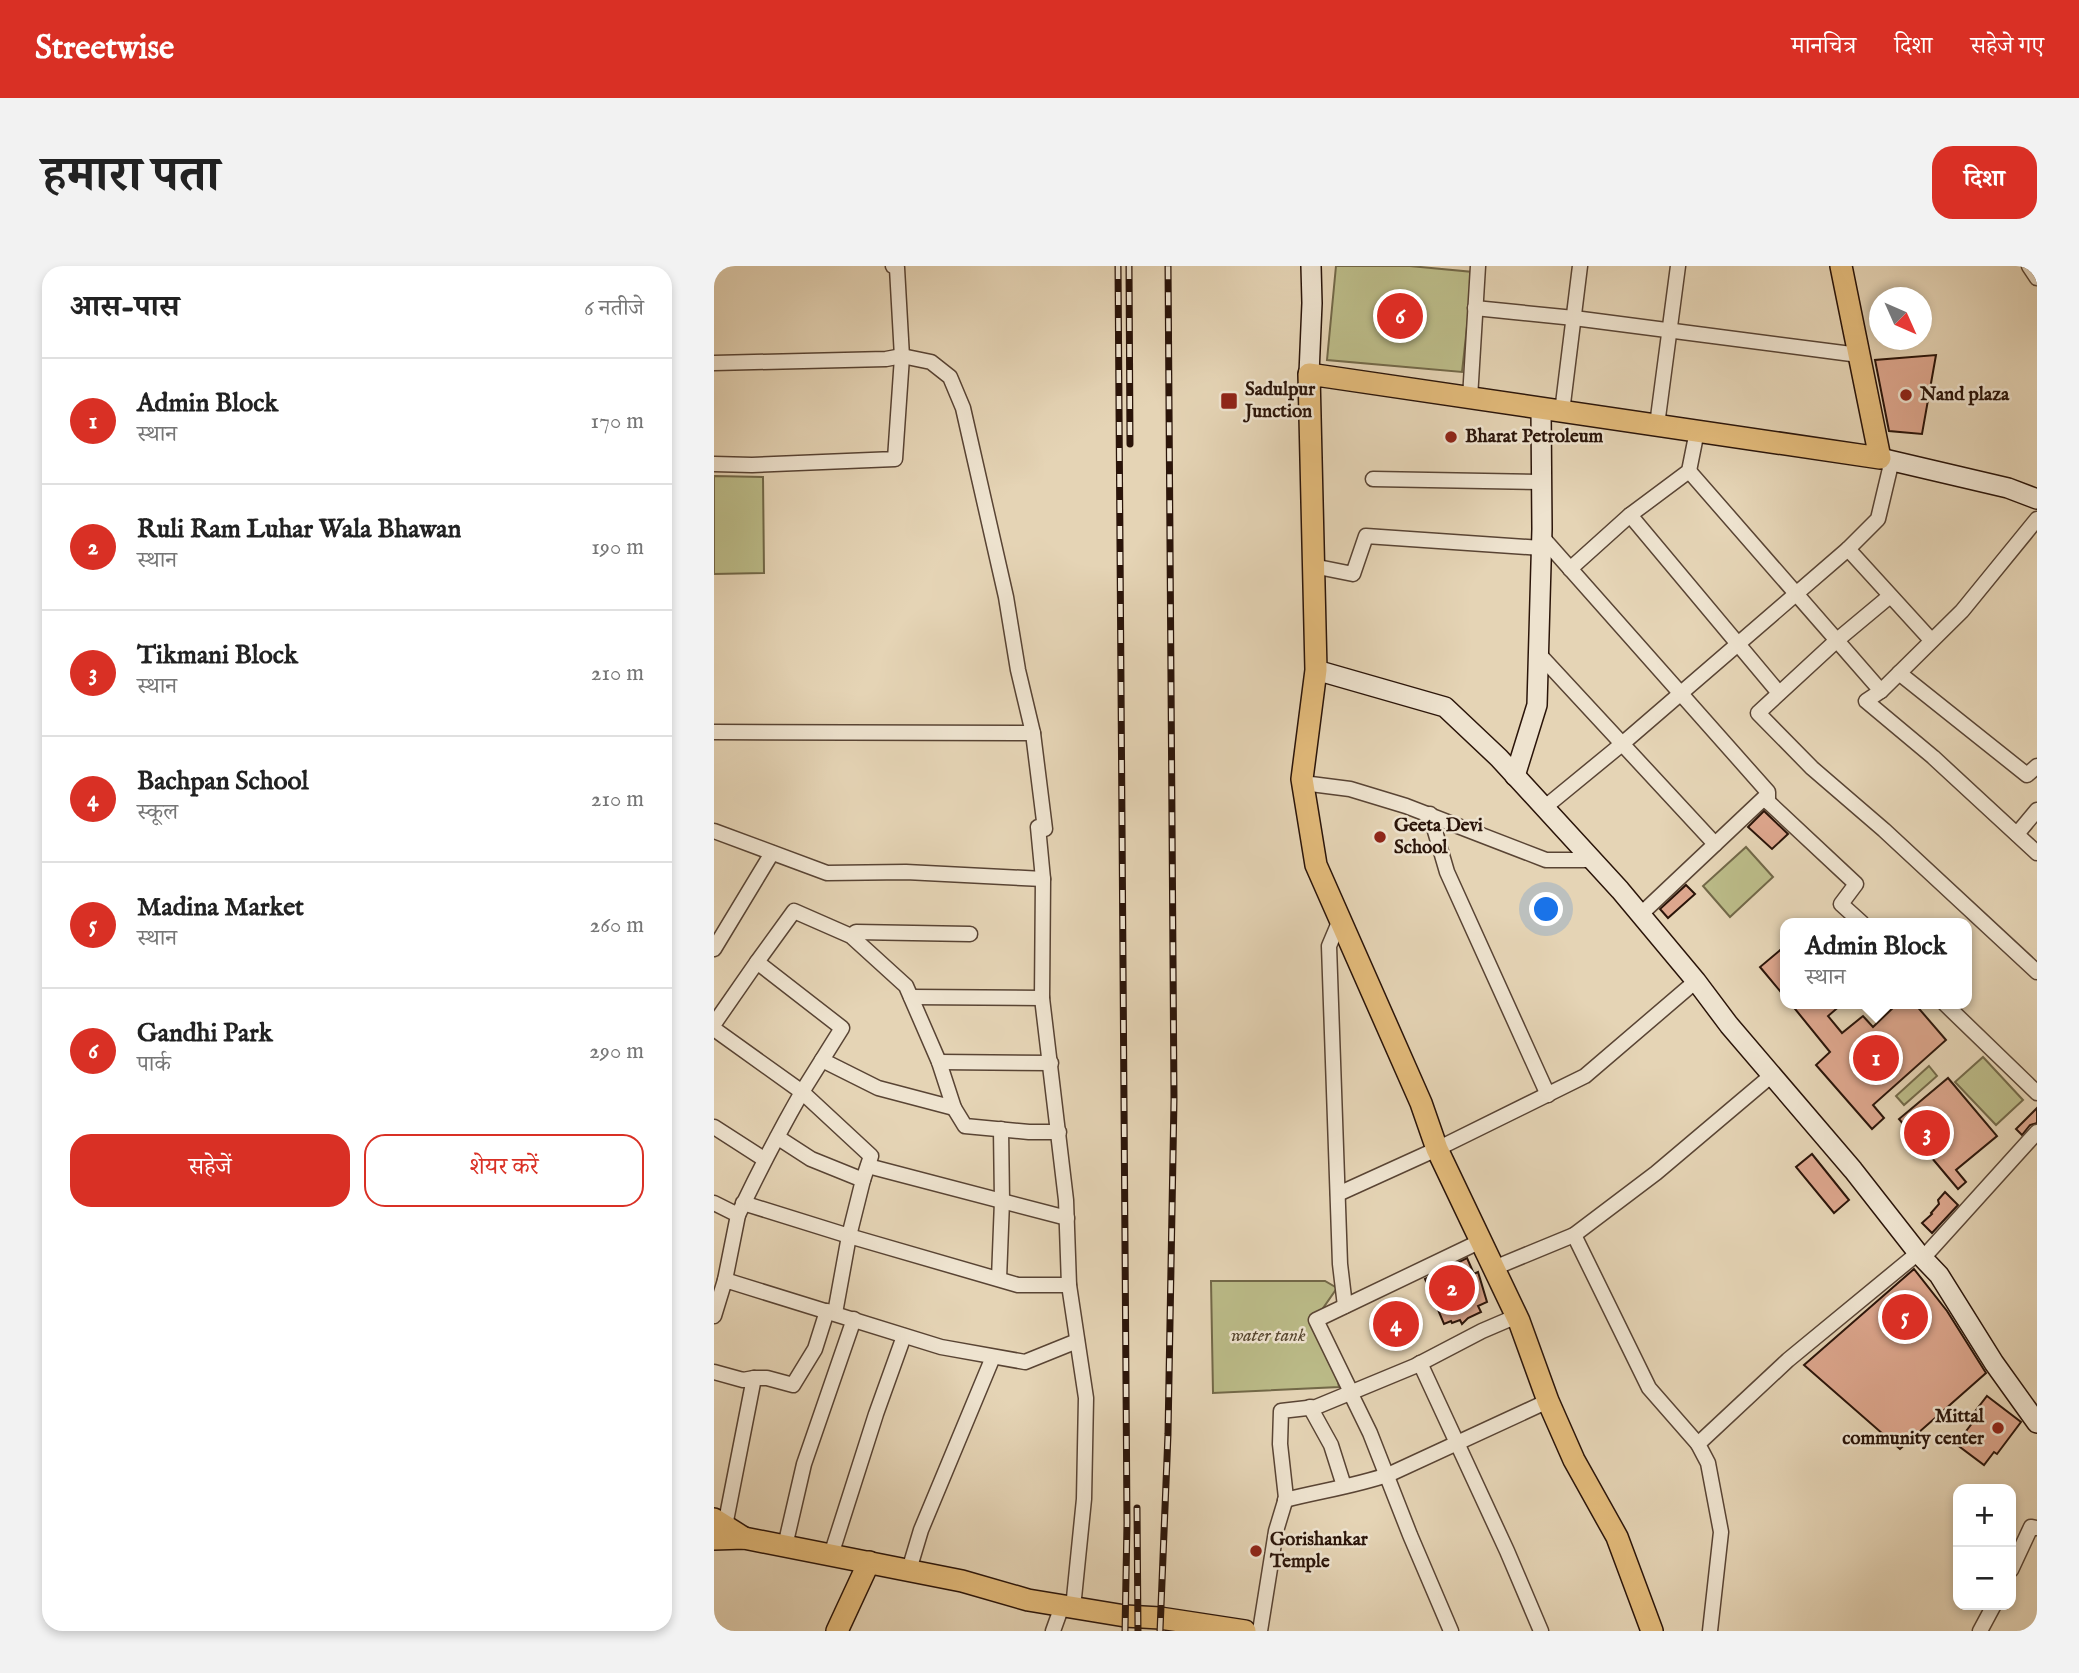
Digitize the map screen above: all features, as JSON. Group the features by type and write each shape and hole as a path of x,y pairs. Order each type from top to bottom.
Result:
{"main road":[{"path":"1652,1631 1616,1537 1574,1460 1548,1401 1517,1316 1437,1149 1421,1103 1316,865 1303,783 1316,670 1309,374 1886,459 1859,355 1841,266"},
{"path":"718,1528 744,1538 962,1581 1028,1600 1245,1631"},
{"path":"837,1631 869,1562"}],"street":[{"path":"714,464 895,459 902,356 897,268 893,266"},
{"path":"1309,374 1311,266"},
{"path":"1470,398 1478,266"},
{"path":"1515,776 1537,705 1541,482 1551,410 1574,318 1580,266"},
{"path":"1657,425 1678,266"},
{"path":"2029,266 2037,278"},
{"path":"1475,308 1574,318 1859,355"},
{"path":"714,363 886,359 902,356 931,362 950,376 964,408 1033,733 1045,828 1038,827 1042,879 1042,998 1059,1132 1067,1218 1069,1285 1086,1398 1084,1499 1068,1607 1053,1631"},
{"path":"1570,569 1630,515 1689,471 1697,431"},
{"path":"1545,808 1848,549 1878,519 1886,459 2008,488 2037,499"},
{"path":"1689,471 1881,691"},
{"path":"1373,479 1541,482"},
{"path":"1630,515 1779,693"},
{"path":"2037,519 1962,611 1881,691 1866,701 1933,757 2037,853"},
{"path":"1313,566 1353,574 1366,536 1542,542 1570,569 1768,792 1768,802"},
{"path":"1848,549 1931,640"},
{"path":"1890,596 1836,641 1758,713 1812,768 1884,830 2037,972"},
{"path":"1538,653 1715,845"},
{"path":"1316,670 1445,708 1515,776 1640,915 1939,1275 1994,1363 2031,1406 2037,1423"},
{"path":"1899,673 2027,775 2037,766"},
{"path":"714,732 1033,733"},
{"path":"1303,783 1350,789 1430,814 1546,860 1593,860"},
{"path":"1640,915 1764,798 1856,884 1841,904 1856,918"},
{"path":"2017,834 2037,810"},
{"path":"1430,814 1447,872 1548,1095"},
{"path":"714,831 827,873 906,872 1042,879"},
{"path":"714,949 772,853"},
{"path":"714,1372 743,1380 767,1378 793,1385 815,1349 831,1312 871,1156 802,1092 714,1026 794,911 851,936 906,986 939,1062 954,1108 965,1126 1059,1132"},
{"path":"1340,920 1329,946 1340,1264 1345,1306"},
{"path":"851,936 856,932 970,934"},
{"path":"714,1316 740,1209 764,1159 842,1028 757,962"},
{"path":"1338,1194 1586,1076 1696,981"},
{"path":"911,998 1042,998"},
{"path":"1950,1009 2037,1093"},
{"path":"822,1060 878,1088 954,1108"},
{"path":"939,1062 1051,1063"},
{"path":"1494,1268 1574,1235 1656,1173 1772,1075"},
{"path":"714,1127 764,1159"},
{"path":"999,1279 1002,1129"},
{"path":"1698,1444 1787,1360 1921,1256 2037,1132"},
{"path":"777,1136 811,1159 1067,1218"},
{"path":"714,1203 849,1236 1018,1285 1069,1285"},
{"path":"1574,1235 1649,1388 1698,1444 1708,1463 1721,1532 1710,1631"},
{"path":"1451,1631 1370,1433 1316,1320 1481,1241"},
{"path":"724,1280 941,1348 993,1357 1025,1362 1077,1341"},
{"path":"1260,1631 1276,1531 1285,1500 1280,1444 1281,1411 1310,1407 1350,1392 1420,1363 1517,1316"},
{"path":"785,1546 804,1464 854,1320"},
{"path":"831,1555 904,1336"},
{"path":"909,1570 921,1530 993,1357"},
{"path":"1420,1363 1541,1631"},
{"path":"718,1528 754,1378"},
{"path":"1285,1500 1367,1482 1548,1401"},
{"path":"1310,1407 1331,1445 1344,1486"},
{"path":"2016,1559 2031,1527 2037,1528"},
{"path":"1980,1631 1991,1610"}],"green space":[{"path":"1336,266 1410,266 1473,272 1462,372 1327,360"},
{"path":"714,476 763,477 764,573 714,574"},
{"path":"1746,847 1773,877 1730,917 1703,886"},
{"path":"1983,1057 2023,1100 1996,1125 1955,1082"},
{"path":"1929,1066 1937,1076 1904,1105 1896,1096"},
{"name":"water tank","path":"1211,1281 1325,1281 1337,1288 1319,1314 1331,1346 1339,1387 1213,1393"}],"building":[{"name":"Nand plaza","path":"1936,355 1922,434 1889,431 1875,360"},
{"path":"1764,811 1788,834 1772,849 1748,827"},
{"path":"1686,885 1695,894 1668,918 1660,909"},
{"path":"1780,950 1780,991 1760,967"},
{"path":"1795,1009 1836,1009 1828,1016 1842,1033 1863,1016 1873,1027 1892,1009 1919,1009 1946,1040 1873,1105 1884,1118 1872,1129 1816,1065 1830,1052"},
{"path":"1948,1078 1997,1136 1956,1170 1966,1182 1958,1189 1899,1119"},
{"path":"2037,1108 2037,1123 2030,1125 2022,1135 2016,1129"},
{"path":"1812,1154 1849,1200 1834,1213 1796,1167"},
{"path":"1945,1192 1958,1205 1932,1233 1922,1223 1932,1214"},
{"path":"1467,1258 1474,1274 1478,1272 1487,1302 1478,1306 1481,1312 1462,1324 1460,1320 1444,1324 1425,1279"},
{"path":"1914,1269 1947,1311 1986,1373 1900,1449 1804,1365"},
{"name":"Mittal community center","path":"1987,1396 2021,1422 1997,1454 1994,1452 1984,1465 1956,1444 1977,1417 1973,1414"}],"railway":[{"path":"1118,266 1127,1523 1125,1631"},
{"path":"1129,266 1130,444"},
{"path":"1160,1631 1168,1434 1174,1099 1168,266"},
{"path":"1137,1508 1138,1631"}],"place":[{"name":"Gandhi Park","path":"1400,316"},
{"name":"Nand plaza","path":"1906,395"},
{"name":"Sadulpur Junction","path":"1229,401"},
{"name":"Bharat Petroleum","path":"1451,437"},
{"name":"Geeta Devi School","path":"1380,837"},
{"name":"Admin Block","path":"1876,1058"},
{"name":"Tikmani Block","path":"1927,1133"},
{"name":"Ruli Ram Luhar Wala Bhawan","path":"1452,1288"},
{"name":"Madina Market","path":"1905,1317"},
{"name":"Bachpan School","path":"1396,1324"},
{"name":"Mittal community center","path":"1998,1428"},
{"name":"Gorishankar Temple","path":"1256,1551"}]}
